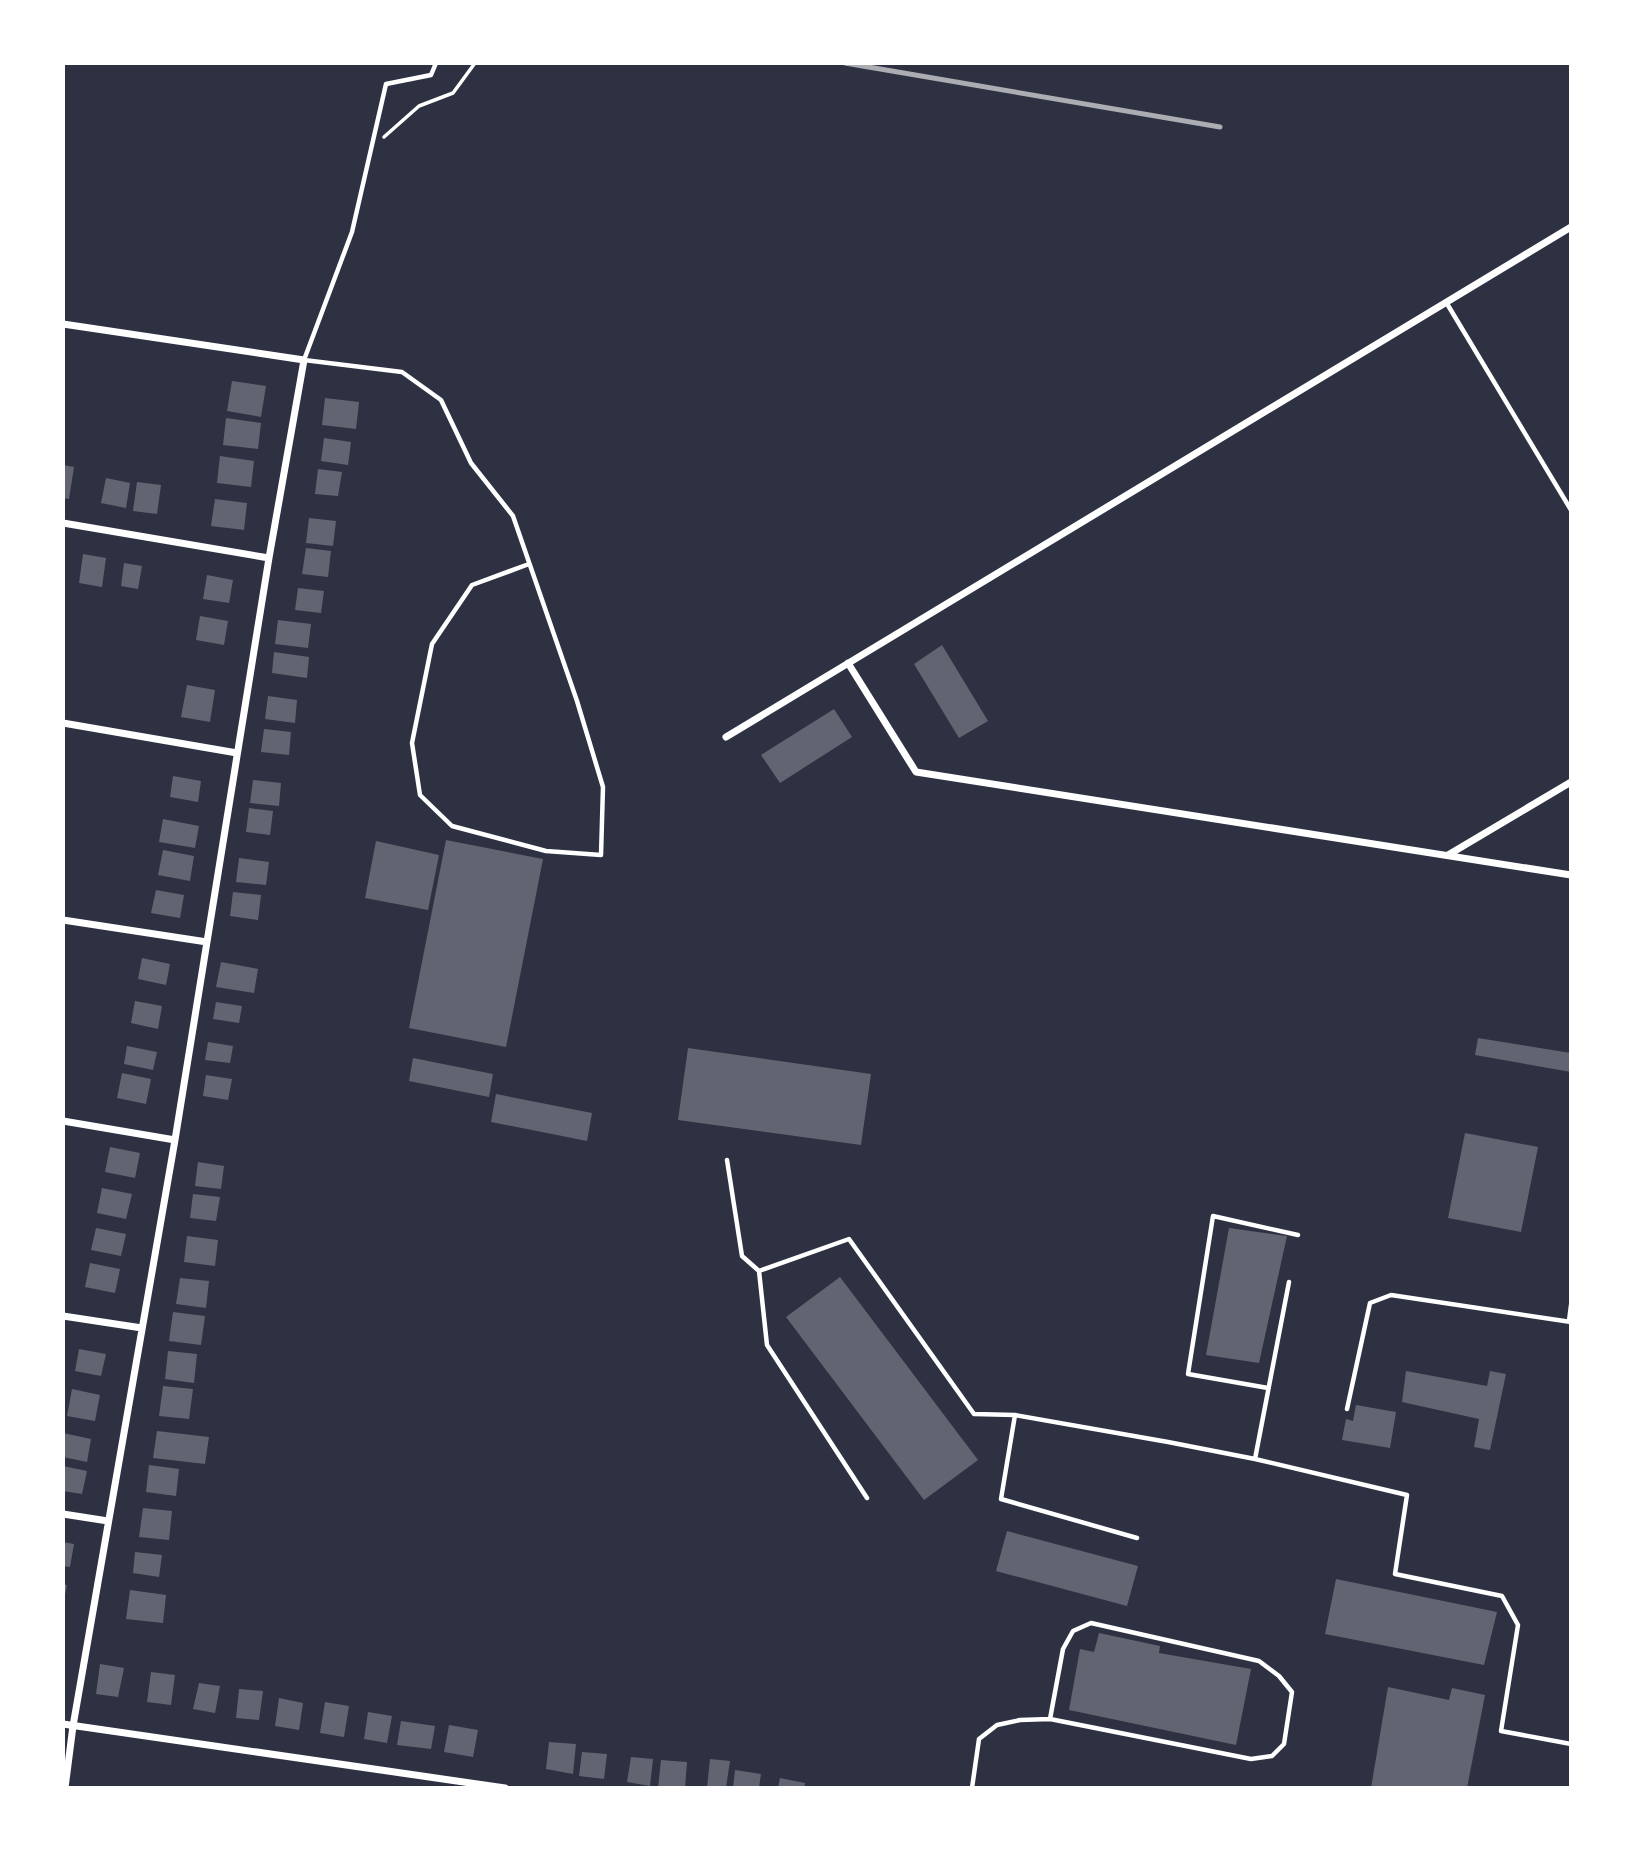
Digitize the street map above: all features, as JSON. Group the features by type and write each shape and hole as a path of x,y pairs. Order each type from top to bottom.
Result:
{"street":[{"path":"726,737 1571,227"},
{"path":"63,324 304,360 73,1726 65,1788"},
{"path":"63,523 269,558"},
{"path":"848,663 916,772 1571,875"},
{"path":"63,723 237,753"},
{"path":"1447,855 1571,782"},
{"path":"63,920 207,942"},
{"path":"63,1121 174,1140"},
{"path":"63,1316 142,1328"},
{"path":"63,1514 108,1521"},
{"path":"63,1724 505,1788"}],"lane":[{"path":"436,63 431,75 386,84 352,232 304,360 402,372 441,400 471,463 513,516 577,701 603,787 601,855 546,851 452,826 421,795 412,743 432,644 472,585 529,564"},
{"path":"1446,302 1571,510"},
{"path":"727,1160 741,1256 759,1271 767,1345 867,1498"},
{"path":"1268,1388 1188,1374 1213,1216 1298,1235"},
{"path":"759,1271 849,1238 974,1414 1015,1415 1168,1441 1407,1494 1395,1574 1502,1596 1518,1625 1501,1731 1571,1744"},
{"path":"1255,1459 1289,1282"},
{"path":"1347,1409 1370,1303 1391,1294 1570,1321 1571,1305"},
{"path":"1015,1415 1001,1499 1137,1538"},
{"path":"972,1788 979,1739 997,1725 1020,1720 1050,1719 1251,1759 1272,1756 1283,1744 1292,1692 1279,1676 1259,1661 1091,1623 1073,1631 1063,1649 1050,1719"}],"path":[{"path":"372,148 419,106 453,93 475,63"}],"building":[{"path":"232,381 266,386 261,417 227,411"},
{"path":"325,398 359,402 356,429 322,425"},
{"path":"226,418 261,423 258,449 223,445"},
{"path":"324,438 351,442 348,465 321,461"},
{"path":"220,456 254,461 251,487 217,483"},
{"path":"63,465 74,467 69,499 63,498"},
{"path":"318,469 342,472 338,496 315,494"},
{"path":"106,478 130,483 126,508 101,503"},
{"path":"137,482 161,485 157,514 133,511"},
{"path":"215,499 247,503 244,530 211,526"},
{"path":"309,518 336,521 333,546 306,543"},
{"path":"306,548 331,551 328,577 302,574"},
{"path":"83,554 106,558 102,587 79,583"},
{"path":"124,563 142,566 138,589 121,586"},
{"path":"207,575 233,580 229,603 203,599"},
{"path":"298,588 324,591 321,613 295,610"},
{"path":"200,616 228,621 224,645 196,640"},
{"path":"278,620 311,624 308,648 275,644"},
{"path":"942,645 988,721 959,738 914,664"},
{"path":"274,652 309,657 307,678 272,673"},
{"path":"187,685 215,690 210,722 181,717"},
{"path":"268,696 297,700 295,723 265,719"},
{"path":"834,709 852,737 780,783 761,755"},
{"path":"264,729 291,732 289,755 261,752"},
{"path":"173,776 201,781 198,802 170,797"},
{"path":"253,780 281,783 279,806 250,803"},
{"path":"249,808 273,811 270,835 246,832"},
{"path":"163,819 199,826 195,848 159,842"},
{"path":"446,840 543,859 506,1047 409,1028"},
{"path":"376,841 439,855 428,910 365,898"},
{"path":"163,850 194,856 190,881 158,875"},
{"path":"239,858 269,862 266,885 236,882"},
{"path":"156,890 184,895 180,918 151,913"},
{"path":"233,892 261,895 258,920 230,916"},
{"path":"142,958 170,964 166,985 138,979"},
{"path":"221,962 258,969 254,993 216,987"},
{"path":"135,1001 162,1006 158,1029 131,1023"},
{"path":"216,1002 242,1006 239,1023 213,1019"},
{"path":"1478,1038 1571,1053 1571,1072 1475,1055"},
{"path":"208,1042 233,1046 230,1063 205,1060"},
{"path":"127,1046 157,1052 153,1070 124,1064"},
{"path":"688,1048 871,1074 861,1145 678,1120"},
{"path":"413,1058 493,1074 489,1097 409,1081"},
{"path":"122,1073 151,1079 146,1104 117,1098"},
{"path":"206,1075 232,1079 228,1100 203,1096"},
{"path":"496,1094 592,1113 587,1141 491,1122"},
{"path":"1465,1133 1538,1147 1521,1232 1448,1218"},
{"path":"110,1147 140,1153 135,1178 105,1172"},
{"path":"198,1162 224,1166 221,1189 195,1186"},
{"path":"102,1188 132,1194 126,1219 97,1213"},
{"path":"193,1194 220,1197 216,1221 190,1218"},
{"path":"96,1228 126,1234 121,1256 91,1250"},
{"path":"1229,1228 1287,1236 1259,1363 1206,1355"},
{"path":"187,1236 218,1240 215,1266 184,1262"},
{"path":"90,1263 120,1269 115,1293 85,1287"},
{"path":"840,1277 978,1460 924,1500 786,1317"},
{"path":"180,1278 209,1281 206,1308 176,1304"},
{"path":"173,1312 205,1316 201,1345 169,1341"},
{"path":"79,1349 106,1354 101,1376 75,1371"},
{"path":"168,1351 197,1354 194,1383 165,1379"},
{"path":"1406,1371 1487,1386 1490,1371 1506,1374 1490,1450 1474,1447 1479,1419 1402,1402"},
{"path":"163,1386 193,1389 189,1419 159,1416"},
{"path":"72,1389 100,1395 95,1421 67,1416"},
{"path":"1356,1405 1396,1412 1390,1448 1342,1440 1346,1419 1353,1421"},
{"path":"157,1431 209,1437 205,1464 153,1458"},
{"path":"63,1433 91,1439 87,1462 63,1457"},
{"path":"149,1465 179,1469 176,1496 146,1492"},
{"path":"63,1466 87,1471 82,1494 63,1491"},
{"path":"143,1508 172,1511 169,1540 139,1537"},
{"path":"1007,1531 1138,1566 1127,1606 996,1571"},
{"path":"63,1542 74,1544 70,1567 63,1566"},
{"path":"135,1552 162,1555 159,1577 133,1573"},
{"path":"1336,1579 1497,1612 1484,1665 1325,1634"},
{"path":"63,1584 67,1585 64,1600 63,1600"},
{"path":"130,1590 166,1595 163,1623 126,1619"},
{"path":"1099,1633 1160,1646 1159,1653 1251,1669 1236,1745 1069,1710 1080,1649 1094,1652"},
{"path":"100,1664 124,1668 118,1697 96,1694"},
{"path":"151,1672 175,1675 171,1705 147,1702"},
{"path":"199,1683 220,1686 215,1713 193,1709"},
{"path":"1388,1687 1449,1700 1452,1688 1485,1695 1467,1788 1371,1788"},
{"path":"239,1689 263,1691 259,1720 236,1718"},
{"path":"279,1698 303,1703 299,1730 275,1726"},
{"path":"325,1702 349,1706 344,1737 320,1733"},
{"path":"368,1712 392,1716 387,1743 364,1739"},
{"path":"401,1721 435,1726 431,1749 397,1745"},
{"path":"449,1725 478,1730 473,1757 444,1752"},
{"path":"549,1742 576,1744 573,1774 546,1769"},
{"path":"582,1752 607,1754 604,1779 579,1776"},
{"path":"631,1757 653,1759 650,1786 627,1782"},
{"path":"710,1759 730,1761 726,1788 707,1788"},
{"path":"661,1760 687,1762 685,1788 658,1788"},
{"path":"735,1770 761,1774 759,1788 733,1788"},
{"path":"780,1778 805,1783 804,1788 778,1788"}],"railway":[{"path":"845,63 1220,127"}]}
